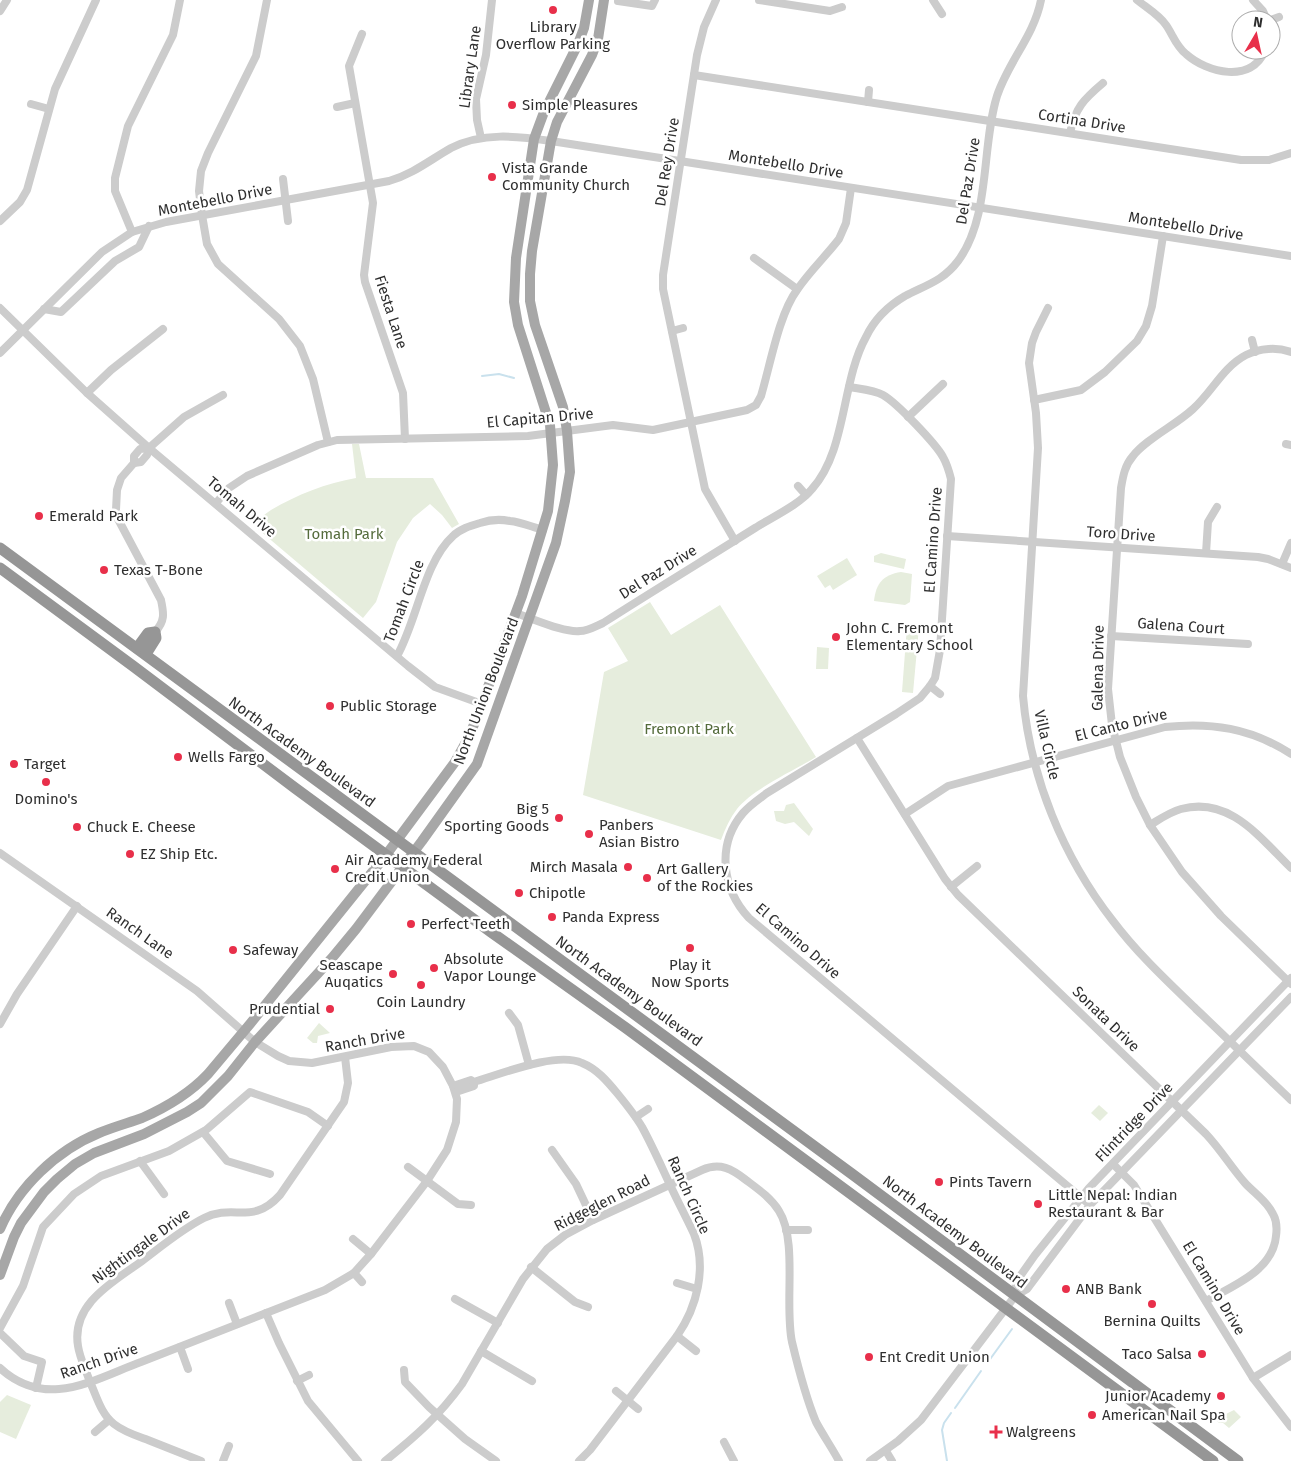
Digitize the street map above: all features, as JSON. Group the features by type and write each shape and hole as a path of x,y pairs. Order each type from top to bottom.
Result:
{"highway":[{"name":"North Academy Boulevard","path":"0,548 837,1163 1238,1461"},
{"name":"North Academy Boulevard","path":"0,568 403,868 634,1034 1213,1461"},
{"path":"141,651 156,638 155,632"}],"main road":[{"name":"North Union Boulevard","path":"0,1229 20,1194 62,1154 98,1133 146,1116 180,1098 208,1074 398,840 455,762 470,735 515,613 548,511 553,477 552,434 520,332 514,302 516,258 534,139 544,112 578,44 584,28 589,0"},
{"name":"North Union Boulevard","path":"0,1275 21,1223 44,1192 57,1179 75,1164 94,1153 158,1128 194,1108 215,1090 255,1042 332,958 403,868 477,764 560,525 570,472 563,407 538,338 530,301 530,274 532,251 551,141 557,122 598,40 604,0"}],"street":[{"path":"0,11 7,0"},
{"path":"0,221 20,202 27,190 55,89 96,0"},
{"path":"132,232 115,191 115,178 128,126 173,35 180,0"},
{"path":"267,0 256,56 201,171 199,192 202,215 207,244 218,264 279,318 300,346 313,379 328,442"},
{"name":"Library Lane","path":"481,138 477,120 476,99 486,55 492,0"},
{"path":"618,1 652,6 655,0"},
{"name":"Del Rey Drive","path":"716,0 704,27 694,75 663,275 663,289 705,488 735,540"},
{"path":"759,0 830,11 842,7"},
{"path":"933,0 942,14"},
{"name":"Del Paz Drive","path":"515,613 566,630 582,631 589,629 735,540 812,490 828,464 860,348 872,326 882,314 898,301 937,282 956,263 969,244 976,224 991,121 1000,88 1035,24 1041,0"},
{"path":"1137,0 1161,18 1179,47 1200,64 1229,73 1237,73 1254,66 1259,60"},
{"path":"1253,0 1261,10"},
{"name":"Fiesta Lane","path":"362,34 349,66 370,185 372,211 364,275 403,393 406,439"},
{"name":"Cortina Drive","path":"694,75 1241,160 1269,160 1291,153"},
{"path":"1070,133 1079,105 1103,83"},
{"path":"868,102 869,90"},
{"path":"337,107 355,103"},
{"path":"31,104 49,109"},
{"name":"Montebello Drive","path":"0,353 102,252 132,232 149,226 202,215 400,178 460,144 481,138 500,136 551,141 1291,256"},
{"name":"Montebello Drive","path":"283,179 288,221"},
{"name":"El Capitan Drive","path":"216,503 229,488 247,476 328,442 346,439 528,436 613,425 652,430 747,410 756,404 761,396 785,313 797,289 844,232 851,188"},
{"name":"Montebello Drive","path":"44,309 61,312 115,261 139,247 149,226"},
{"path":"1034,400 1081,390 1105,372 1137,341 1146,326 1152,306 1163,236"},
{"path":"754,258 797,289"},
{"name":"Tomah Drive","path":"0,308 87,393 149,448 397,656 435,686 482,704"},
{"name":"Villa Circle","path":"1048,308 1036,332 1030,353 1030,374 1038,434 1023,696 1027,733 1034,761 1055,822 1072,859 1089,888 1112,920 1150,964 1291,1100"},
{"path":"672,331 683,328"},
{"path":"87,393 111,370 163,329"},
{"path":"1252,340 1255,352"},
{"name":"Galena Drive","path":"1290,981 1196,889 1150,825 1130,784 1115,740 1108,701 1122,479 1128,464 1133,456 1194,408 1234,362 1255,352 1279,349 1291,352"},
{"path":"908,417 944,384"},
{"name":"El Camino Drive","path":"849,387 883,395 908,417 942,454 948,466 951,479 939,656 936,673 924,694 912,703 767,793 743,814 732,831 726,851 726,876 732,894 749,918 1090,1205"},
{"path":"155,632 164,620 164,611 118,519 116,510 117,490 121,478 134,463 134,456 140,449 149,448 184,417 222,396"},
{"path":"798,486 806,495"},
{"path":"1206,553 1208,522 1217,507"},
{"name":"Tomah Circle","path":"397,656 408,635 433,565 442,548 452,536 471,525 496,520 509,520 543,530"},
{"name":"Toro Drive","path":"947,536 1264,558 1291,568"},
{"path":"1282,564 1291,543"},
{"name":"Galena Court","path":"1111,636 1248,644"},
{"path":"930,686 940,694"},
{"name":"El Canto Drive","path":"905,814 948,786 1164,727 1196,724 1225,727 1255,736 1291,754"},
{"name":"Sonata Drive","path":"857,738 952,887 1216,1145 1241,1179 1273,1212 1276,1220 1276,1242 1273,1252 1267,1261 1254,1272 1206,1301"},
{"path":"1150,825 1180,810 1204,806 1217,808 1247,825 1291,868"},
{"name":"Ranch Lane","path":"1,856 77,906 197,991 255,1042"},
{"path":"952,887 977,866"},
{"path":"0,1024 77,906"},
{"name":"Flintridge Drive","path":"1015,1296 1016,1282 1081,1197 1290,981"},
{"name":"Flintridge Drive","path":"870,1461 886,1451 909,1432 930,1410 1015,1296 1027,1289 1090,1205 1291,997"},
{"path":"510,1013 518,1025 529,1066"},
{"name":"Ranch Drive","path":"0,1368 21,1383 36,1388 58,1390 72,1388 326,1290 354,1272 371,1254 439,1164 451,1139 458,1108 454,1089 436,1059 422,1048 414,1046 391,1047 312,1063 301,1063 278,1056 255,1042"},
{"name":"Nightingale Drive","path":"90,1381 80,1356 78,1344 80,1323 88,1303 199,1220 219,1212 254,1212 272,1204 344,1102 348,1087 345,1057"},
{"name":"Ranch Circle","path":"454,1089 474,1086 474,1082 529,1066 564,1059 582,1062 598,1073 636,1117 651,1144 694,1235 700,1268 697,1289 689,1318 590,1450 579,1461"},
{"path":"0,1328 23,1286 43,1227 74,1194 101,1176 169,1151 202,1132 250,1092 308,1112 328,1126"},
{"path":"636,1117 648,1109"},
{"path":"202,1132 227,1161 270,1174"},
{"path":"552,1150 579,1189 593,1220"},
{"path":"140,1161 164,1194"},
{"name":"El Camino Drive","path":"1113,1164 1134,1185 1253,1378 1291,1427"},
{"name":"Ridgeglen Road","path":"385,1461 425,1428 462,1384 531,1268 547,1249 593,1220 709,1167 723,1166 730,1169 772,1202 780,1212 788,1239 789,1317 792,1344 818,1425 839,1461"},
{"path":"408,1167 458,1204 470,1205"},
{"path":"786,1230 808,1230"},
{"path":"1053,1232 1063,1240"},
{"path":"353,1239 371,1254"},
{"path":"531,1268 575,1302 588,1307"},
{"path":"354,1272 362,1282"},
{"path":"677,1283 697,1289"},
{"path":"455,1299 498,1323"},
{"path":"229,1303 237,1324"},
{"path":"266,1313 298,1381 314,1409 358,1461"},
{"path":"779,1318 789,1317"},
{"path":"0,1333 24,1356 42,1362 36,1388"},
{"path":"677,1336 696,1350"},
{"path":"180,1347 188,1369"},
{"path":"481,1351 532,1381"},
{"path":"1253,1378 1291,1355"},
{"path":"404,1370 405,1382 437,1415 469,1442 496,1461"},
{"path":"298,1381 309,1375"},
{"path":"90,1381 100,1406 109,1420 126,1431 201,1461"},
{"path":"616,1391 638,1409"},
{"path":"1284,1420 1291,1413"},
{"path":"95,1432 109,1420"},
{"path":"724,1442 734,1461"},
{"path":"223,1461 229,1446"},
{"path":"886,1451 892,1461"}],"green space":[{"name":"Tomah Park","path":"352,444 359,444 366,478 433,478 459,524 452,528 430,504 413,518 397,542 376,602 363,618 253,525 268,512 291,499 323,486 356,478"},
{"path":"881,553 906,559 904,569 874,562 874,556"},
{"path":"847,558 857,575 833,590 830,585 825,588 817,576"},
{"path":"901,572 912,574 910,602 905,605 874,601 881,581 889,575"},
{"name":"Fremont Park","path":"650,602 671,635 720,605 816,757 753,794 732,816 721,840 583,795 604,672 628,661 608,628"},
{"path":"907,626 919,627 913,693 902,692"},
{"path":"817,647 829,648 828,669 816,669"},
{"path":"794,803 813,829 809,836 794,822 785,824 776,821 774,811 784,811 786,805"},
{"path":"319,1023 330,1033 318,1036 317,1043 313,1043 307,1038"},
{"path":"1099,1105 1108,1113 1100,1121 1091,1113"},
{"path":"7,1395 31,1405 16,1439 0,1432 0,1402"},
{"path":"1234,1410 1241,1417 1229,1428 1215,1419 1224,1412 1226,1414"}],"waterway":[{"path":"482,376 499,374 514,378"},
{"path":"988,1362 1012,1329"},
{"path":"955,1408 981,1371"},
{"path":"947,1461 942,1430 944,1423 951,1413"}],"place":[{"name":"Library Overflow Parking","path":"553,10"},
{"name":"Simple Pleasures","path":"512,105"},
{"name":"Vista Grande Community Church","path":"492,177"},
{"name":"Emerald Park","path":"39,516"},
{"name":"Texas T-Bone","path":"104,570"},
{"name":"John C. Fremont Elementary School","path":"836,637"},
{"name":"Public Storage","path":"330,706"},
{"name":"Wells Fargo","path":"178,757"},
{"name":"Target","path":"14,764"},
{"name":"Domino's","path":"46,782"},
{"name":"Big 5 Sporting Goods","path":"559,818"},
{"name":"Chuck E. Cheese","path":"77,827"},
{"name":"Panbers Asian Bistro","path":"589,834"},
{"name":"EZ Ship Etc.","path":"130,854"},
{"name":"Mirch Masala","path":"628,867"},
{"name":"Air Academy Federal Credit Union","path":"335,869"},
{"name":"Art Gallery of the Rockies","path":"647,878"},
{"name":"Chipotle","path":"519,893"},
{"name":"Panda Express","path":"552,917"},
{"name":"Perfect Teeth","path":"411,924"},
{"name":"Play it Now Sports","path":"690,948"},
{"name":"Safeway","path":"233,950"},
{"name":"Absolute Vapor Lounge","path":"434,968"},
{"name":"Seascape Auqatics","path":"393,974"},
{"name":"Coin Laundry","path":"421,985"},
{"name":"Prudential","path":"330,1009"},
{"name":"Pints Tavern","path":"939,1182"},
{"name":"Little Nepal: Indian Restaurant & Bar","path":"1038,1204"},
{"name":"ANB Bank","path":"1066,1289"},
{"name":"Bernina Quilts","path":"1152,1304"},
{"name":"Taco Salsa","path":"1202,1354"},
{"name":"Ent Credit Union","path":"869,1357"},
{"name":"Junior Academy","path":"1221,1396"},
{"name":"American Nail Spa","path":"1092,1415"},
{"name":"Walgreens","path":"996,1432"}]}
